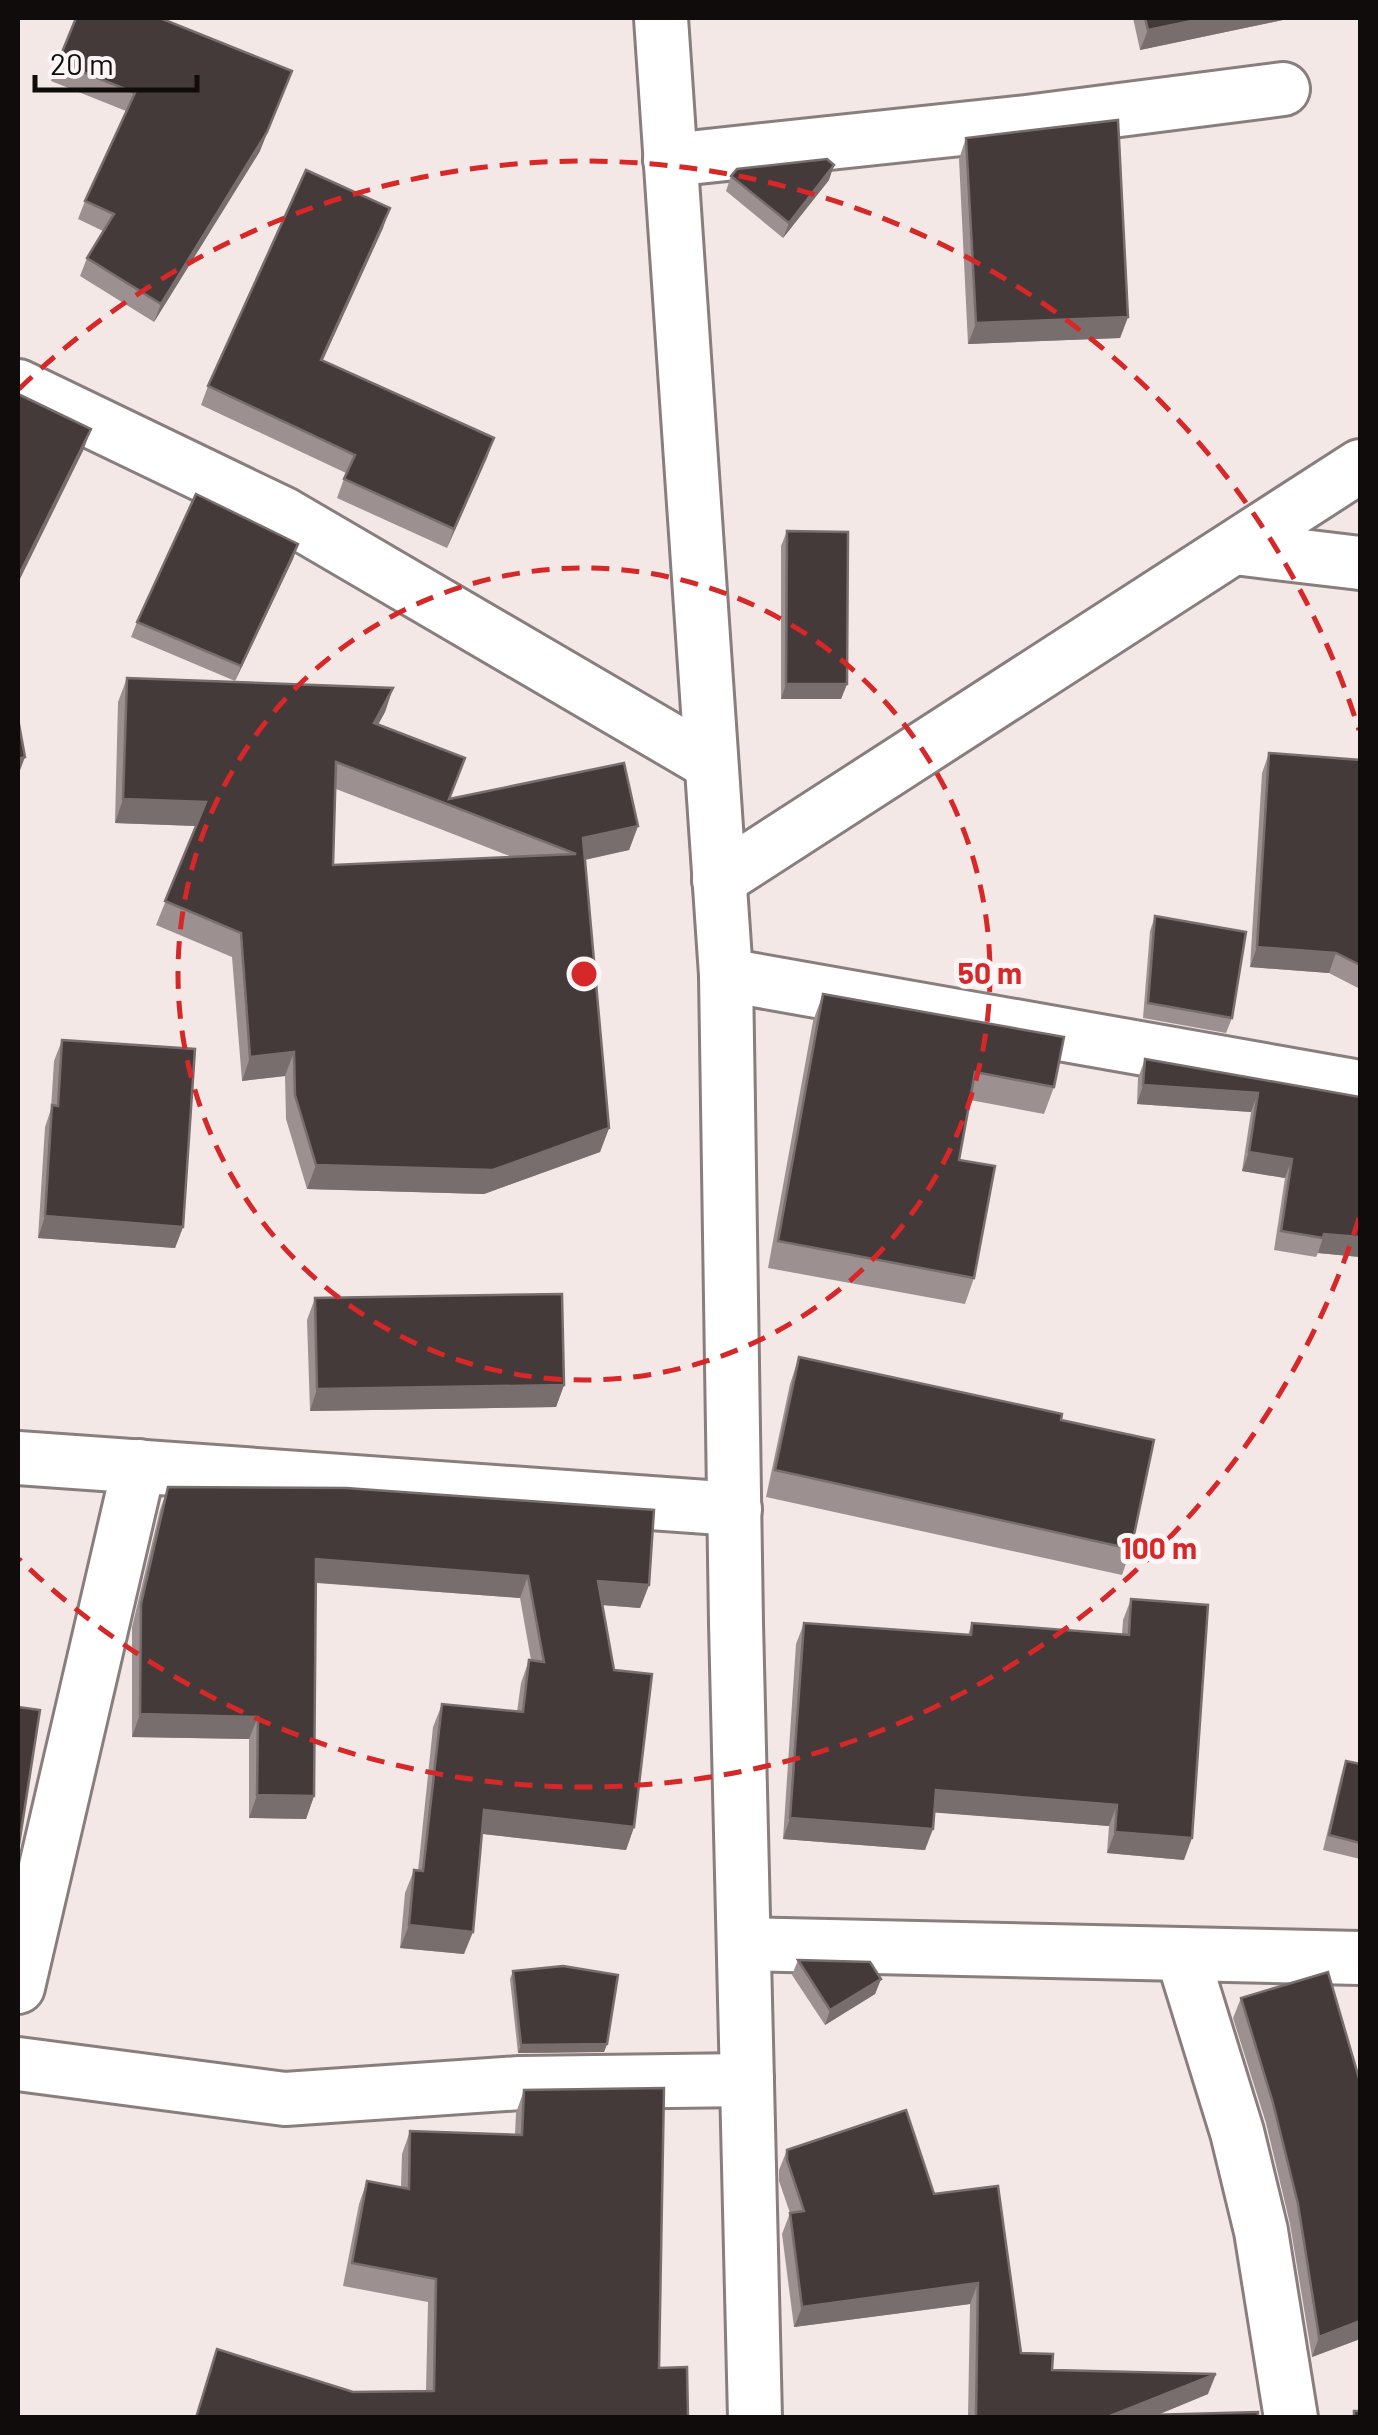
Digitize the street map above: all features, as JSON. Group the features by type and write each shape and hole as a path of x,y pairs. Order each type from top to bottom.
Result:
{"street":[{"path":"661,18 726,975 755,2418"},
{"path":"670,160 1026,122 1284,89"},
{"path":"18,386 284,514 710,763"},
{"path":"719,880 1360,466"},
{"path":"1234,548 1360,563"},
{"path":"726,975 1360,1087"},
{"path":"18,1458 735,1509"},
{"path":"18,1987 139,1466"},
{"path":"744,1944 1360,1958"},
{"path":"1182,1954 1237,2132 1262,2231 1291,2418"},
{"path":"18,2064 286,2099 520,2083 747,2080"}],"building":[{"path":"76,18 160,18 292,71 267,132 161,304 87,258 114,214 85,201 135,93 58,62"},
{"path":"1145,18 1206,18 1148,30"},
{"path":"1118,120 1128,317 976,323 966,138"},
{"path":"827,159 834,165 789,223 731,176 737,169"},
{"path":"306,170 390,208 321,360 494,438 454,529 344,479 355,455 208,386"},
{"path":"18,394 91,429 18,577"},
{"path":"196,494 298,544 241,666 137,622"},
{"path":"787,531 848,532 847,684 786,684"},
{"path":"127,678 393,688 374,723 465,758 449,799 624,763 638,826 583,838 609,1128 493,1170 316,1165 295,1095 294,1052 250,1057 241,933 165,901 206,802 123,799","holes":["336,762 576,854 333,865"]},
{"path":"18,719 25,757 18,759"},
{"path":"1269,753 1360,760 1360,965 1336,953 1257,947"},
{"path":"1155,916 1246,932 1232,1018 1148,1003"},
{"path":"823,994 1064,1037 1054,1087 975,1072 959,1160 995,1166 974,1278 778,1241"},
{"path":"62,1040 195,1049 183,1227 45,1216 52,1105 58,1106"},
{"path":"1145,1059 1360,1097 1360,1237 1324,1234 1323,1238 1281,1231 1292,1159 1249,1152 1258,1093 1143,1085"},
{"path":"562,1294 564,1385 317,1389 315,1298"},
{"path":"799,1357 1062,1414 1061,1420 1154,1440 1131,1549 775,1470"},
{"path":"168,1487 346,1488 654,1510 649,1585 598,1581 614,1670 652,1674 634,1827 484,1810 473,1932 409,1925 414,1870 423,1871 442,1704 523,1712 529,1660 544,1662 528,1576 316,1559 314,1796 257,1795 258,1717 140,1714 141,1604"},
{"path":"1131,1599 1208,1605 1192,1838 1115,1832 1117,1805 936,1790 933,1829 790,1818 804,1623 971,1635 972,1623 1129,1635"},
{"path":"18,1707 40,1710 18,1851"},
{"path":"1346,1761 1360,1764 1360,1843 1329,1835"},
{"path":"798,1960 870,1962 881,1979 830,2010"},
{"path":"563,1966 618,1975 607,2044 521,2045 513,1971"},
{"path":"1328,1972 1360,2082 1360,2321 1319,2337 1298,2204 1241,1998"},
{"path":"664,2088 659,2368 687,2367 688,2418 196,2418 217,2349 353,2392 434,2391 436,2279 352,2263 367,2181 409,2189 410,2131 522,2135 524,2090"},
{"path":"906,2110 934,2194 998,2186 1021,2353 1053,2354 1052,2370 1216,2374 1110,2416 1258,2412 1258,2418 976,2418 978,2283 802,2307 790,2213 804,2211 787,2150"}]}
